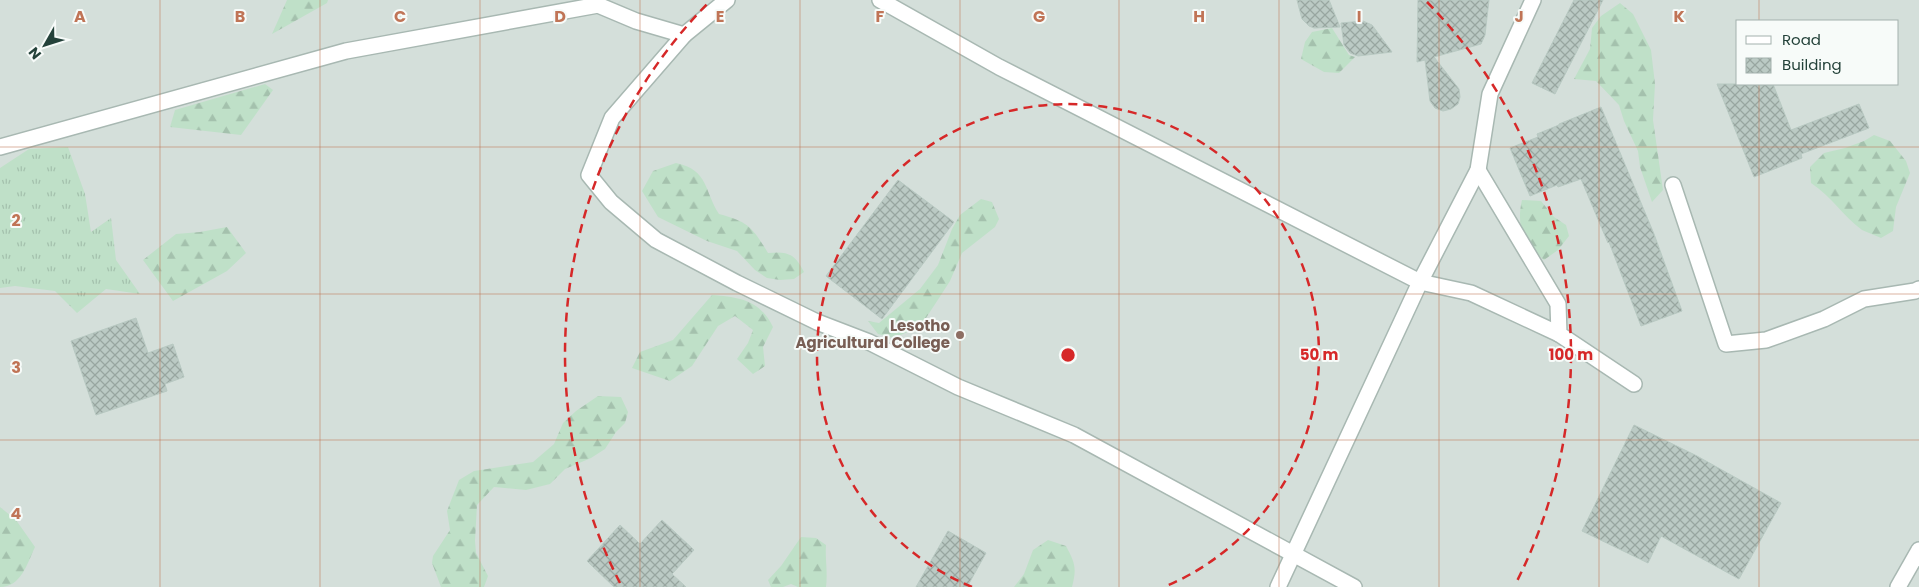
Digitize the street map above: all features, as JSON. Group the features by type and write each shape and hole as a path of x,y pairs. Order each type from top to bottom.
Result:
{"street":[{"path":"727,0 684,35 612,118 589,175 611,202 656,240 737,283 817,322 870,342 958,387 1074,435 1354,587"},
{"path":"880,0 999,67 1420,282 1471,293 1558,334 1634,384"},
{"path":"1278,587 1420,282 1478,170 1490,94 1533,0"},
{"path":"0,148 346,51 598,5 636,21 684,35"},
{"path":"1478,170 1558,304 1558,334"},
{"path":"1673,185 1726,344 1766,340 1824,320 1864,299 1919,289"},
{"path":"1898,587 1919,550"}],"shaded area":[{"name":"Lesotho Agricultural College","path":"0,0 1919,0 1919,587 0,587"}],"green space":[{"path":"287,0 328,0 327,3 272,34"},
{"path":"1620,3 1633,14 1651,50 1655,84 1653,120 1663,190 1652,202 1640,167 1638,151 1619,105 1596,81 1574,79 1590,49 1592,28 1601,16"},
{"path":"1332,28 1349,55 1355,57 1339,73 1324,72 1301,59 1305,42 1312,32"},
{"path":"265,84 273,90 241,135 170,127 175,110"},
{"path":"1874,135 1890,141 1906,161 1910,173 1896,207 1893,231 1881,238 1862,230 1811,183 1810,167 1824,153 1845,148"},
{"path":"68,147 85,194 91,232 111,218 116,260 140,294 106,289 77,313 55,291 15,286 0,288 0,168 29,149"},
{"path":"676,163 687,166 700,176 719,214 737,220 749,227 768,253 786,253 790,255 797,261 804,272 794,279 780,280 767,278 755,270 737,251 707,241 658,217 642,191 653,171"},
{"path":"981,199 992,202 999,219 995,227 962,253 950,281 926,318 914,329 894,338 878,334 868,321 879,323 920,289 938,265 952,229 960,215"},
{"path":"1522,200 1541,201 1554,217 1566,225 1569,236 1558,250 1544,260 1531,247 1523,233 1520,218"},
{"path":"227,227 246,253 227,271 173,301 143,260 176,234"},
{"path":"712,295 731,297 748,302 762,311 768,318 773,327 763,347 765,366 753,374 737,359 748,343 753,330 735,316 718,326 692,366 670,381 632,368 640,352 673,340"},
{"path":"598,396 621,397 628,412 625,423 616,432 605,449 591,458 565,469 550,484 526,490 494,487 477,505 476,553 488,576 484,587 441,587 432,563 433,556 450,530 447,511 459,480 474,471 533,462 554,444 563,423 576,411"},
{"path":"0,507 16,520 35,547 18,579 7,586 0,587"},
{"path":"801,537 816,538 826,545 826,587 798,587 791,584 783,587 771,587 768,580 781,566"},
{"path":"1048,540 1066,546 1075,570 1072,587 1014,587 1024,574 1033,550"}],"building":[{"path":"1297,0 1329,0 1340,27 1314,28 1309,26 1302,19"},
{"path":"1418,0 1489,0 1485,35 1481,44 1434,57 1459,89 1460,97 1458,104 1451,109 1443,111 1435,108 1430,101 1425,60 1417,62"},
{"path":"1574,0 1603,0 1555,94 1532,83"},
{"path":"1363,21 1372,25 1392,52 1358,56 1350,53 1344,45 1341,23"},
{"path":"1717,84 1773,85 1791,130 1859,104 1869,128 1801,154 1802,158 1754,177"},
{"path":"1601,107 1654,234 1682,311 1641,326 1609,242 1581,179 1558,187 1557,185 1530,196 1510,148 1538,137 1537,134 1559,124"},
{"path":"898,180 954,222 882,319 826,276"},
{"path":"136,318 148,353 173,344 184,377 165,384 167,391 96,415 71,341"},
{"path":"1634,425 1697,456 1781,503 1739,579 1661,536 1648,563 1582,531"},
{"path":"662,520 694,550 672,574 686,587 614,587 587,561 620,525 640,544"},
{"path":"948,531 986,553 967,587 916,587"}],"place":[{"name":"Lesotho Agricultural College","path":"960,335"}]}
